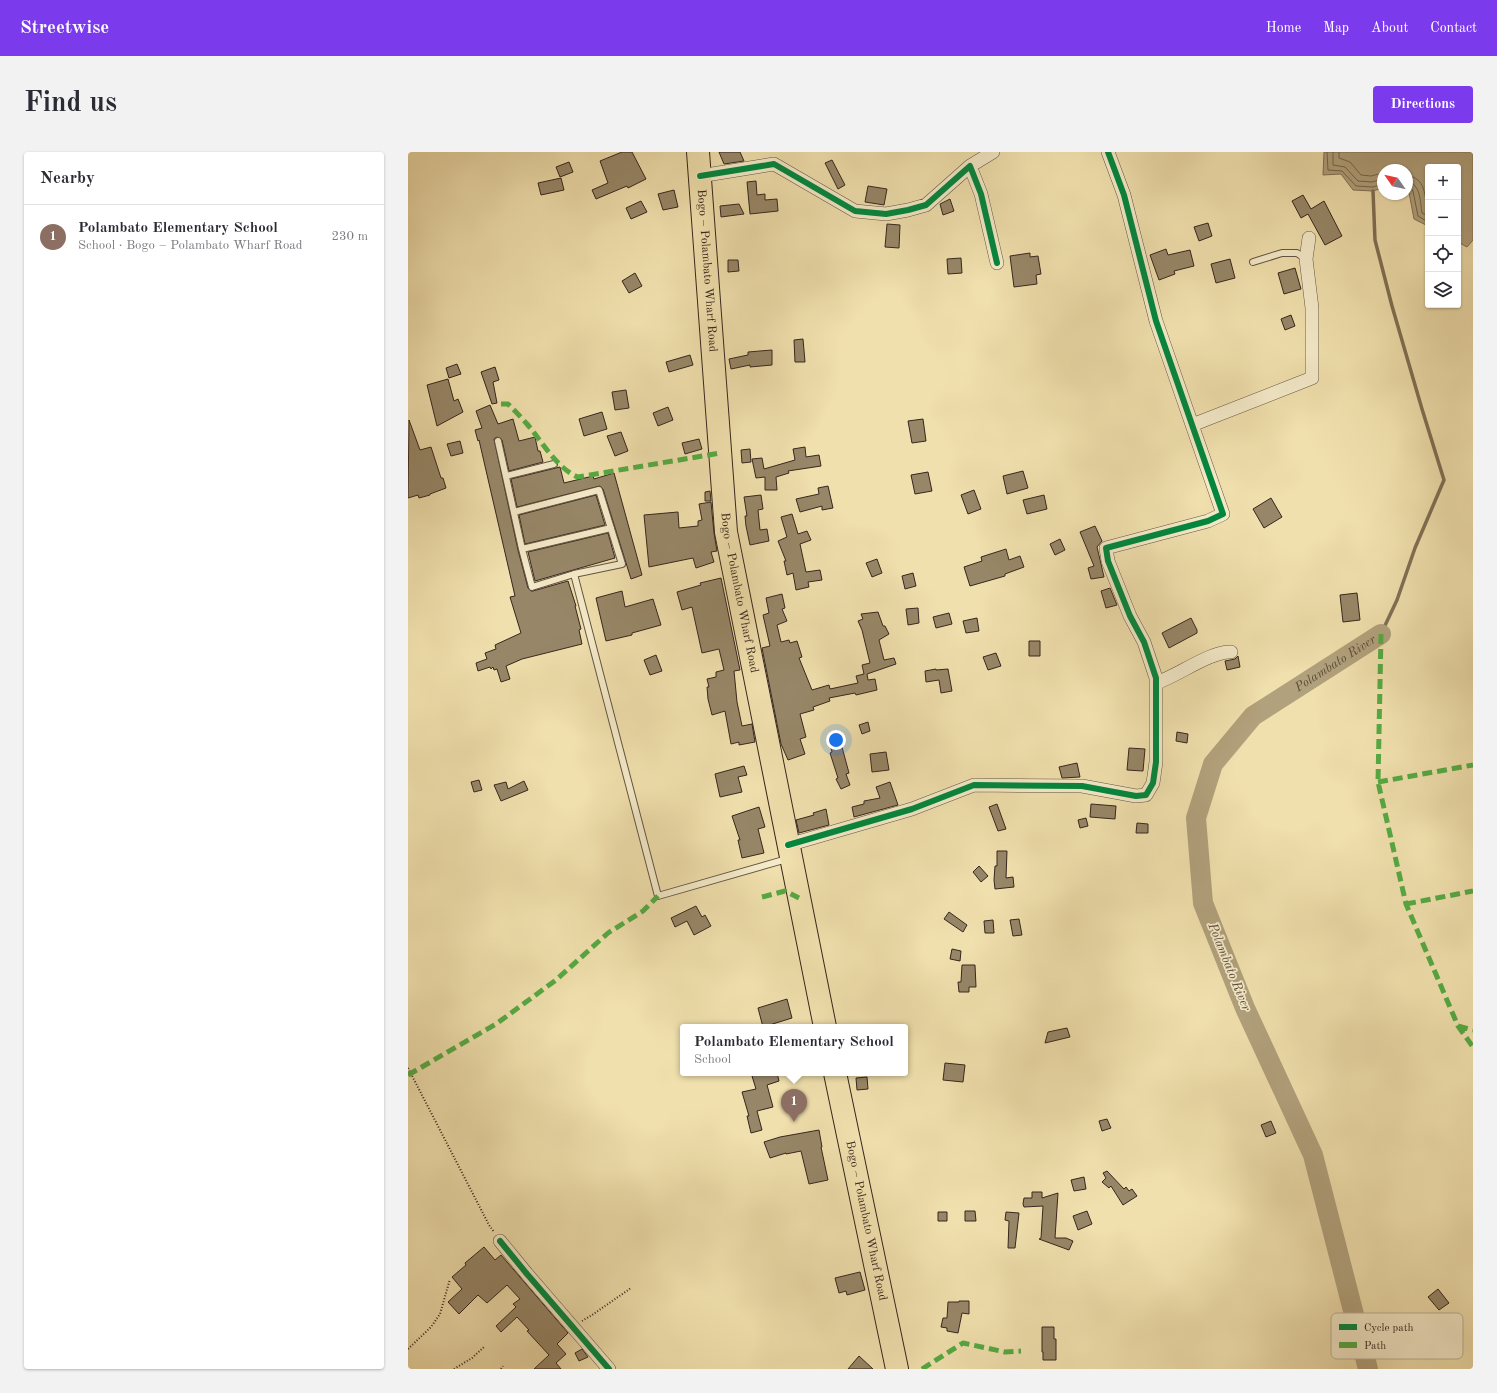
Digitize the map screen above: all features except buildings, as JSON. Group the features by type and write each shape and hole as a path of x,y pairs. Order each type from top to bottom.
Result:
{"highway":[{"name":"Bogo – Polambato Wharf Road","path":"698,152 726,532 824,1024"},
{"name":"Bogo – Polambato Wharf Road","path":"836,1076 897,1369"}],"street":[{"path":"700,176 774,164 855,211 886,214 926,205 970,166 992,152"},
{"path":"789,851 912,809 974,785 1082,786 1136,796 1146,795 1153,783 1156,762 1156,678 1144,642 1130,616 1108,561 1106,548 1208,521 1223,514 1156,321 1124,195 1108,152"},
{"path":"970,166 981,194 997,263"},
{"path":"1192,425 1312,378 1312,308 1306,259 1309,238"},
{"path":"1156,683 1170,678 1212,656 1231,652"},
{"path":"500,1241 609,1369"}],"lane":[{"path":"1253,262 1282,253 1297,253 1306,259"},
{"path":"498,441 522,549 532,587 574,574 622,564 599,490 514,512"},
{"path":"506,476 554,464"},
{"path":"522,549 611,528"},
{"path":"574,574 658,896 789,851"}],"path":[{"path":"408,1068 489,1225 500,1241"},
{"path":"408,1348 431,1327 440,1314 450,1279"},
{"path":"573,1328 631,1288"},
{"path":"454,1369 472,1358 484,1347"},
{"path":"500,1369 503,1366"}],"water":[{"path":"1324,152 1473,152 1473,240 1467,247 1461,244 1461,164 1425,164 1425,224 1414,219 1410,200 1413,200 1413,164 1377,164 1377,190 1373,191 1353,190 1341,174 1323,175"}],"waterway":[{"path":"1373,191 1375,240 1392,306 1444,480 1415,548 1397,600 1381,634"},
{"name":"Polambato River","path":"1354,1313 1313,1155 1245,1008 1203,903 1196,818 1213,764 1253,716 1381,634"},
{"name":"Polambato River","path":"1365,1359 1368,1369"}],"marked path":[{"path":"501,404 508,404 527,424 556,461 563,468 578,477 720,453"},
{"path":"1381,634 1378,782 1406,904 1458,1026 1473,1047"},
{"path":"1378,782 1473,765"},
{"path":"762,897 785,891 799,898"},
{"path":"1406,904 1473,891"},
{"path":"408,1075 496,1024 556,980 608,933 643,911 658,896"},
{"path":"1458,1026 1473,1030"},
{"path":"922,1369 963,1343 1005,1352 1021,1351"}],"cycle path":[{"path":"788,845 912,809 974,785 1082,786 1136,796 1146,795 1153,783 1156,762 1156,678 1144,642 1130,616 1108,561 1106,548 1208,521 1223,514 1156,321 1124,195 1108,152"},
{"path":"700,176 774,164 855,211 886,214 926,205 970,166 981,194 997,263"},
{"path":"500,1241 609,1369"}],"place":[{"name":"Polambato Elementary School","path":"794,1122"}]}
